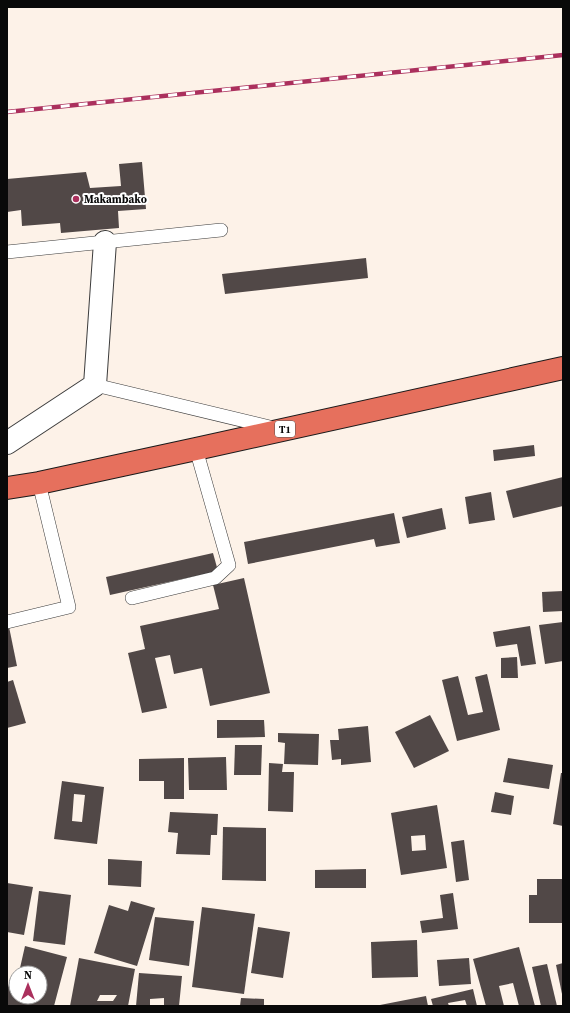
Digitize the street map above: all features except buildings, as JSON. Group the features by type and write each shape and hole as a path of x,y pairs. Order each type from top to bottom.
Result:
{"highway":[{"name":"T1","path":"7,488 39,483 563,368"}],"street":[{"path":"7,443 95,385 105,242"}],"lane":[{"path":"7,252 221,230"},
{"path":"95,385 282,430"},
{"path":"132,598 215,578 229,565 196,449"},
{"path":"7,622 69,607 39,483"}],"railway":[{"path":"7,112 563,55"}],"place":[{"name":"Makambako","path":"76,199"}]}
